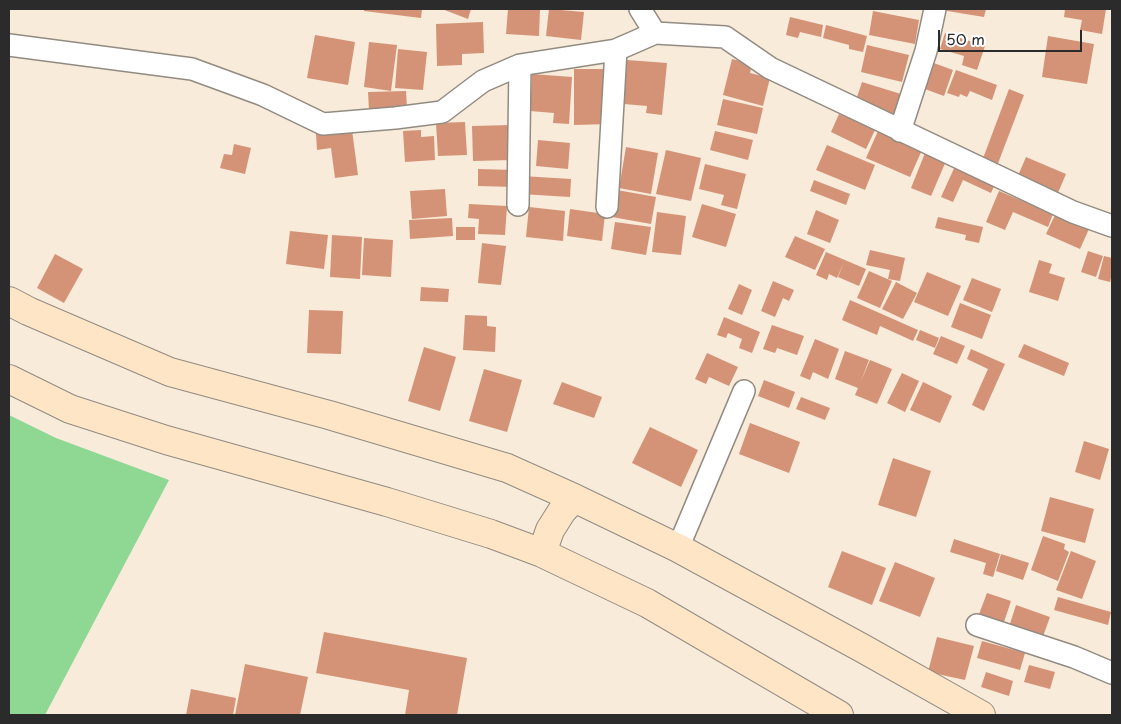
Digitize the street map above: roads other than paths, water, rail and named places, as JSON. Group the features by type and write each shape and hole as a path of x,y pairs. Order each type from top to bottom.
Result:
{"street":[{"path":"640,9 655,33"},
{"path":"900,131 926,51 934,9"},
{"path":"9,45 192,69 263,95 323,124 442,112 483,81 520,64 616,50 655,33 725,38 770,68 1072,212 1112,226"},
{"path":"607,207 616,50"},
{"path":"518,205 520,64"},
{"path":"9,301 170,372 330,415 507,468 678,548 981,715"},
{"path":"9,379 70,409 166,440 387,502 491,534 542,553 647,603 840,715"},
{"path":"678,548 744,391"},
{"path":"542,553 550,530 574,498"},
{"path":"978,625 1074,657 1112,673"}]}
